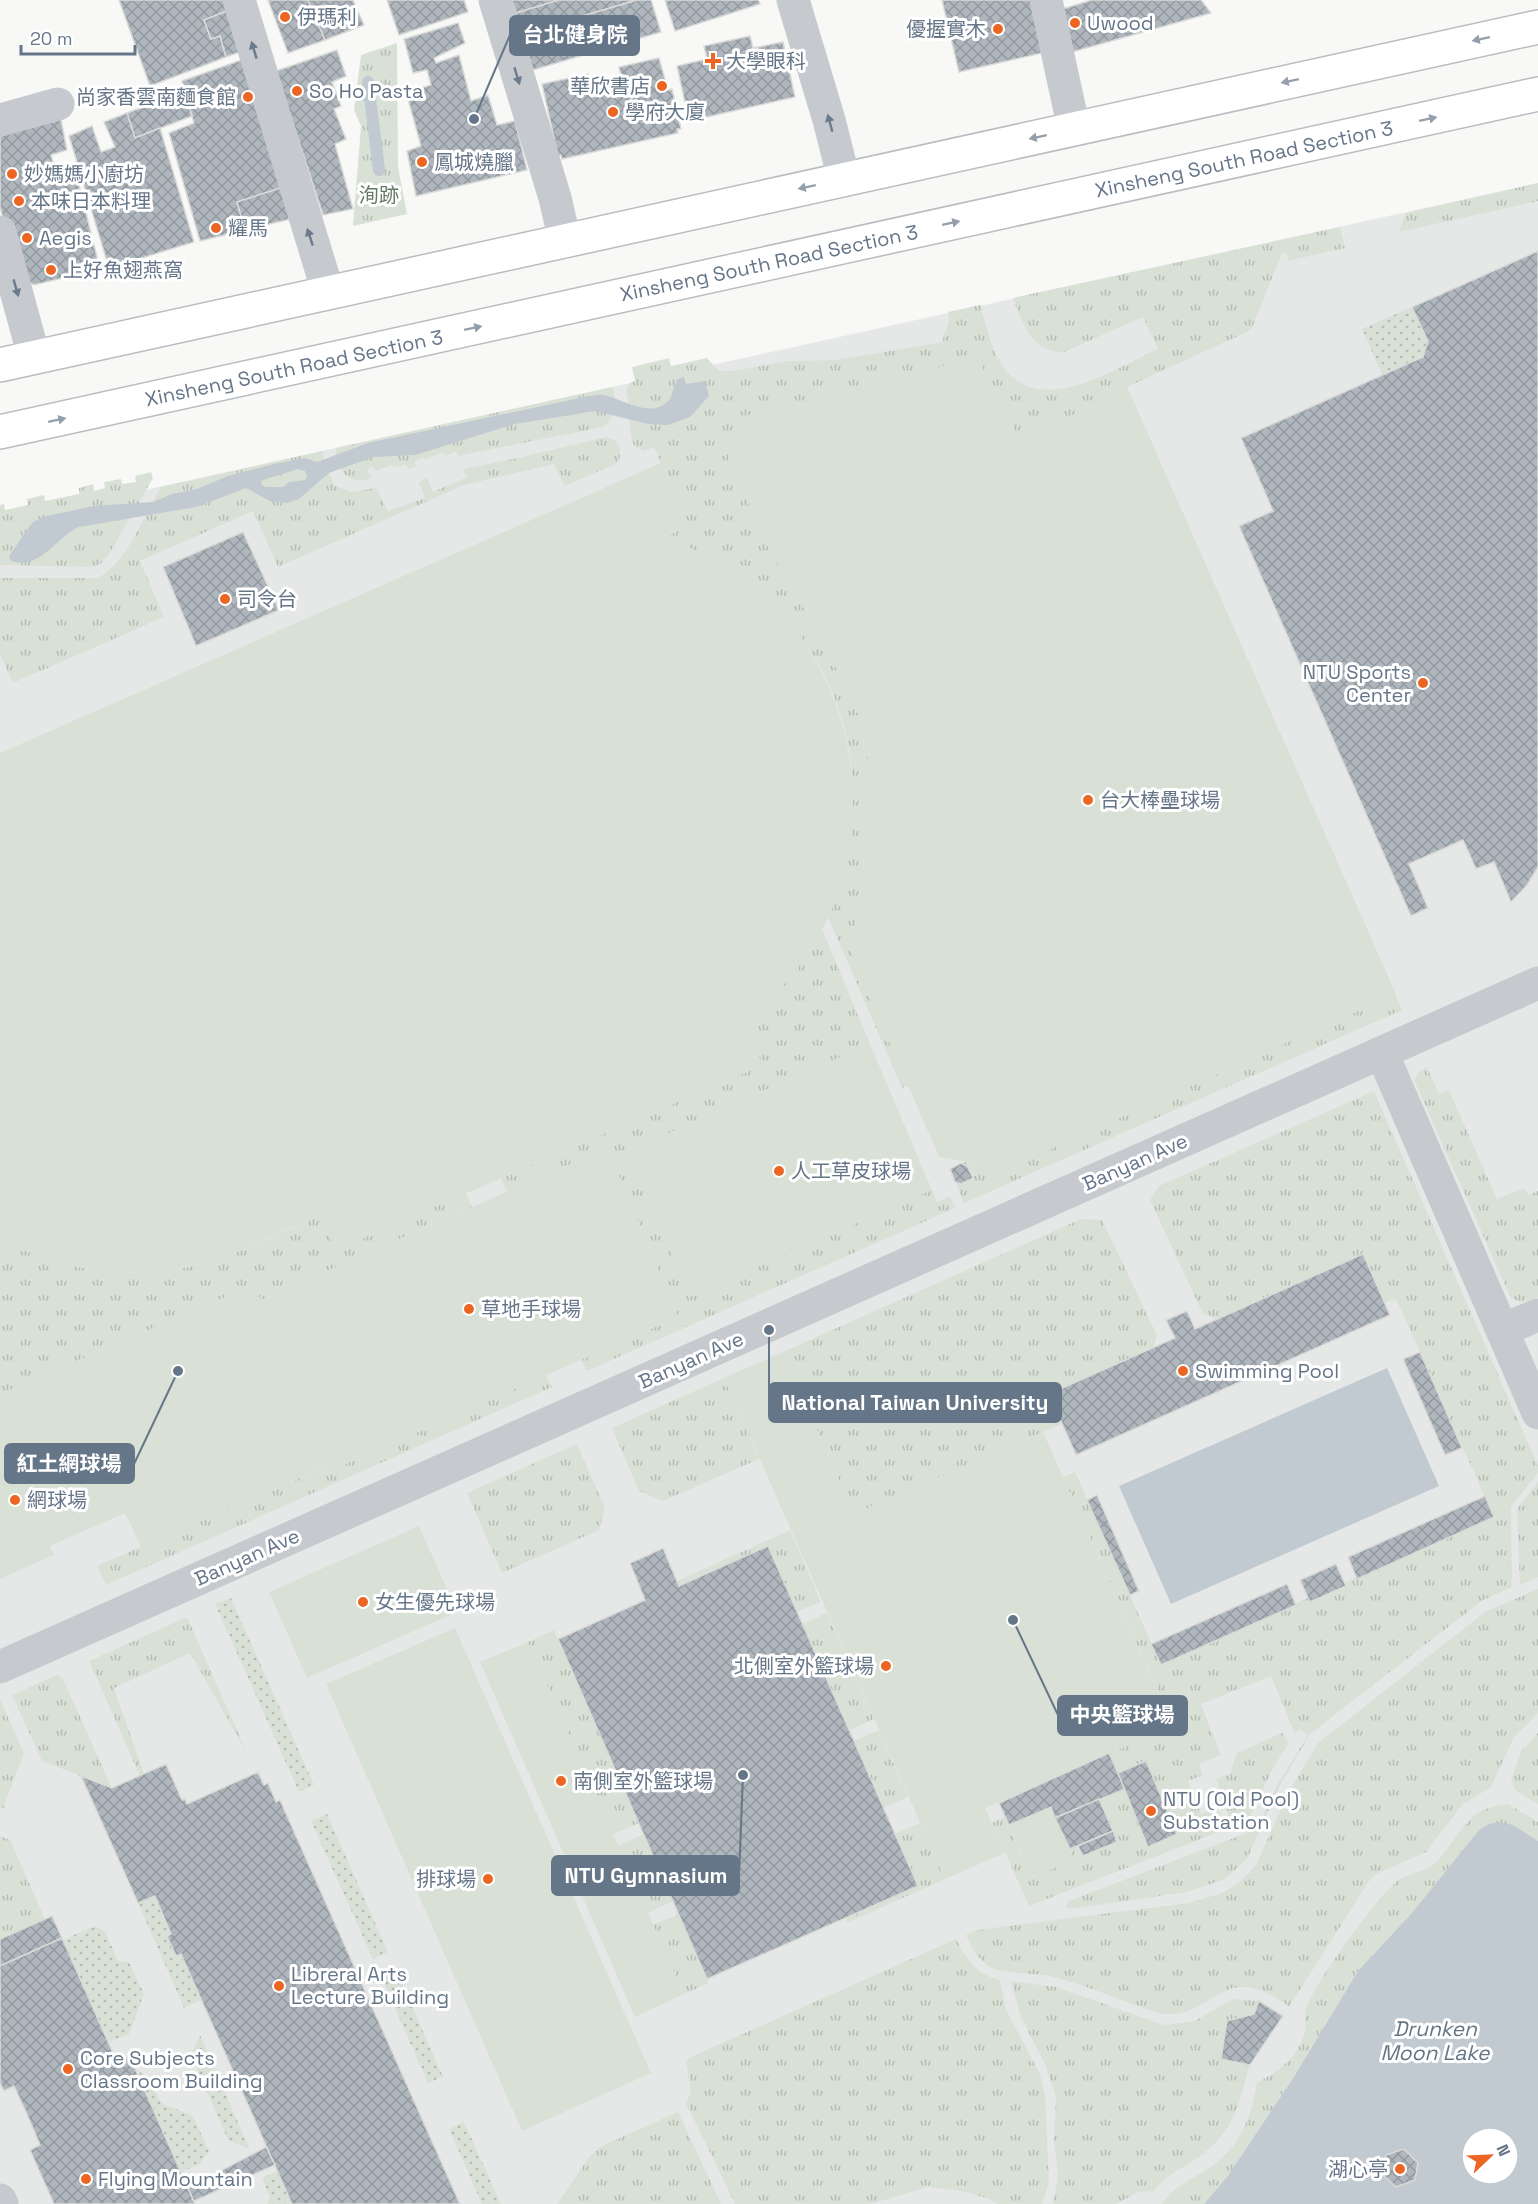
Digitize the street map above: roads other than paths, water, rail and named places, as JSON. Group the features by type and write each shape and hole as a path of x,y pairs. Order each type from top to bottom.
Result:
{"main road":[{"path":"0,365 1538,27"},
{"name":"Xinsheng South Road Section 3","path":"0,432 1538,94"}],"street":[{"path":"239,0 328,292"},
{"path":"495,0 555,198 565,241"},
{"path":"793,0 830,120 844,179"},
{"path":"1046,0 1074,129"},
{"path":"0,120 57,104"},
{"path":"0,232 34,357"},
{"name":"Banyan Ave","path":"0,1667 1538,983"},
{"path":"1382,1053 1538,1413"},
{"path":"1502,1330 1538,1315"}],"water":[{"path":"684,377 686,384 705,381 709,396 690,417 668,425 648,424 595,411 515,424 415,455 373,457 329,473 299,499 287,503 270,501 246,488 196,507 79,527 47,552 31,561 22,563 11,561 9,556 32,523 42,517 94,506 153,502 172,494 197,489 228,476 274,464 305,458 317,462 368,443 597,395 637,406 654,408 662,406 669,400 678,379","holes":["298,469 305,471 307,476 305,480 289,482 283,487 263,487 261,482"]},
{"path":"1387,1368 1439,1486 1171,1604 1119,1486"},
{"name":"Drunken Moon Lake","path":"1500,1822 1513,1825 1538,1841 1538,2204 1204,2204 1227,2177 1292,2080 1358,1971 1411,1914 1479,1830 1489,1824","holes":["1404,2149 1418,2163 1415,2180 1397,2187 1382,2173"]}],"waterway":[{"path":"368,82 379,170"}],"place":[{"name":"伊瑪利","path":"285,17"},
{"name":"Uwood","path":"1075,23"},
{"name":"優握實木","path":"998,29"},
{"name":"大學眼科","path":"713,61"},
{"name":"華欣書店","path":"662,86"},
{"name":"So Ho Pasta","path":"297,91"},
{"name":"尚家香雲南麵食館","path":"248,97"},
{"name":"學府大廈","path":"613,112"},
{"name":"台北健身院","path":"474,119"},
{"name":"鳳城燒臘","path":"422,162"},
{"name":"妙媽媽小廚坊","path":"12,174"},
{"name":"本味日本料理","path":"19,201"},
{"name":"耀馬","path":"216,228"},
{"name":"Aegis","path":"27,238"},
{"name":"上好魚翅燕窩","path":"51,270"},
{"name":"司令台","path":"225,599"},
{"name":"NTU Sports Center","path":"1423,683"},
{"name":"台大棒壘球場","path":"1088,800"},
{"name":"人工草皮球場","path":"779,1171"},
{"name":"草地手球場","path":"469,1309"},
{"name":"National Taiwan University","path":"769,1330"},
{"name":"紅土網球場","path":"178,1371"},
{"name":"Swimming Pool","path":"1183,1371"},
{"name":"網球場","path":"15,1500"},
{"name":"女生優先球場","path":"363,1602"},
{"name":"中央籃球場","path":"1013,1620"},
{"name":"北側室外籃球場","path":"886,1666"},
{"name":"NTU Gymnasium","path":"743,1775"},
{"name":"南側室外籃球場","path":"561,1781"},
{"name":"NTU (Old Pool) Substation","path":"1151,1811"},
{"name":"排球場","path":"488,1879"},
{"name":"Libreral Arts Lecture Building","path":"279,1986"},
{"name":"Core Subjects Classroom Building","path":"68,2069"},
{"name":"湖心亭","path":"1400,2169"},
{"name":"Flying Mountain","path":"86,2179"}],"park label":[{"name":"洵跡","path":"379,195"}]}
